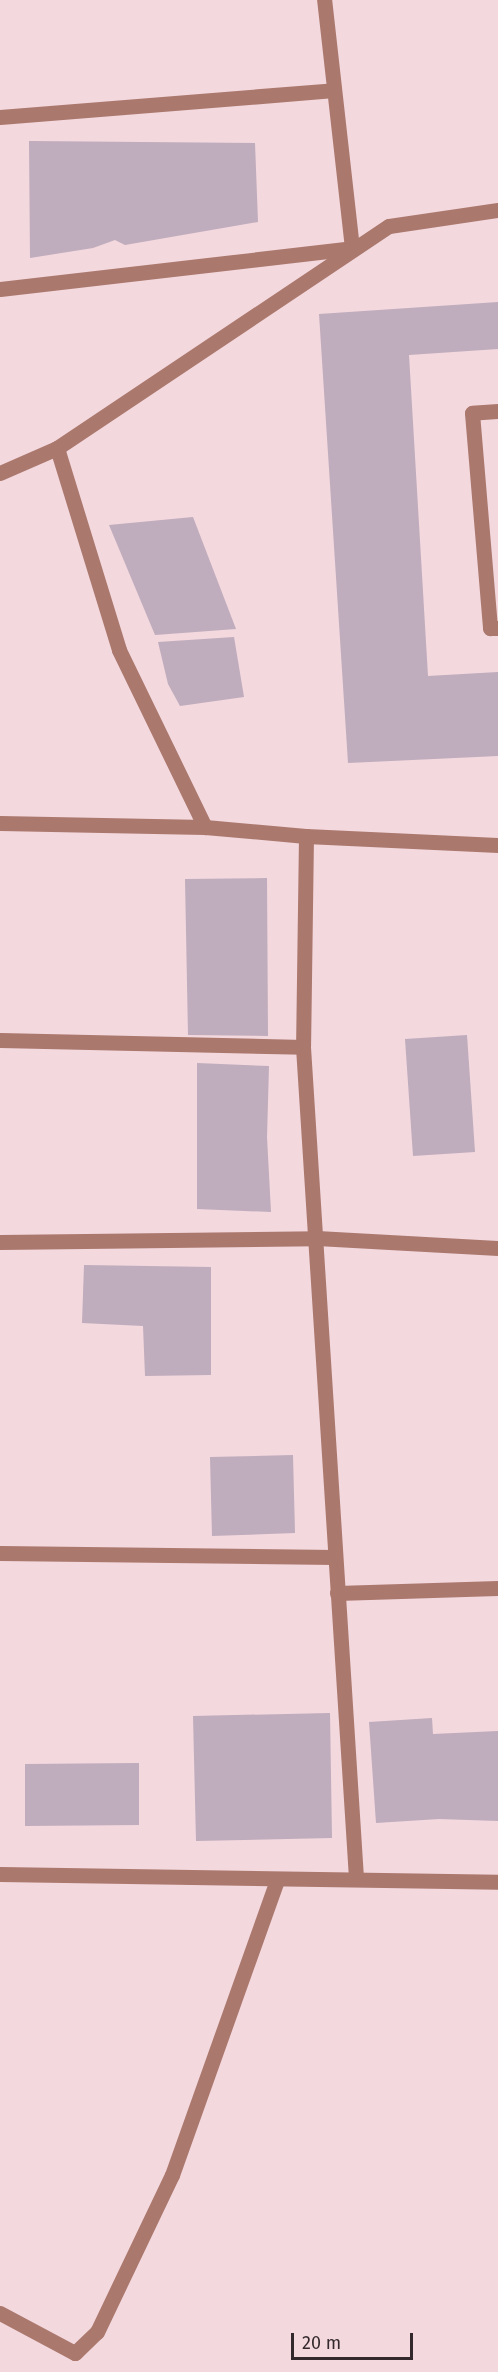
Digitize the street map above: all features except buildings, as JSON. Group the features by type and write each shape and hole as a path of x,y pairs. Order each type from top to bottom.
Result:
{"street":[{"path":"324,0 352,248"},
{"path":"0,117 334,90"},
{"path":"0,473 57,448 352,248 389,226 498,210"},
{"path":"0,289 352,248"},
{"path":"498,411 472,413 490,628 498,628"},
{"path":"57,448 119,650 205,827"},
{"path":"0,823 205,827 306,836 498,845"},
{"path":"306,836 303,1047 317,1238 356,1878"},
{"path":"0,1040 303,1047"},
{"path":"0,1242 317,1238 498,1248"},
{"path":"0,1553 335,1557"},
{"path":"337,1593 498,1588"},
{"path":"0,1874 498,1882"},
{"path":"0,2313 75,2353 97,2332 172,2175 277,1880"}]}
